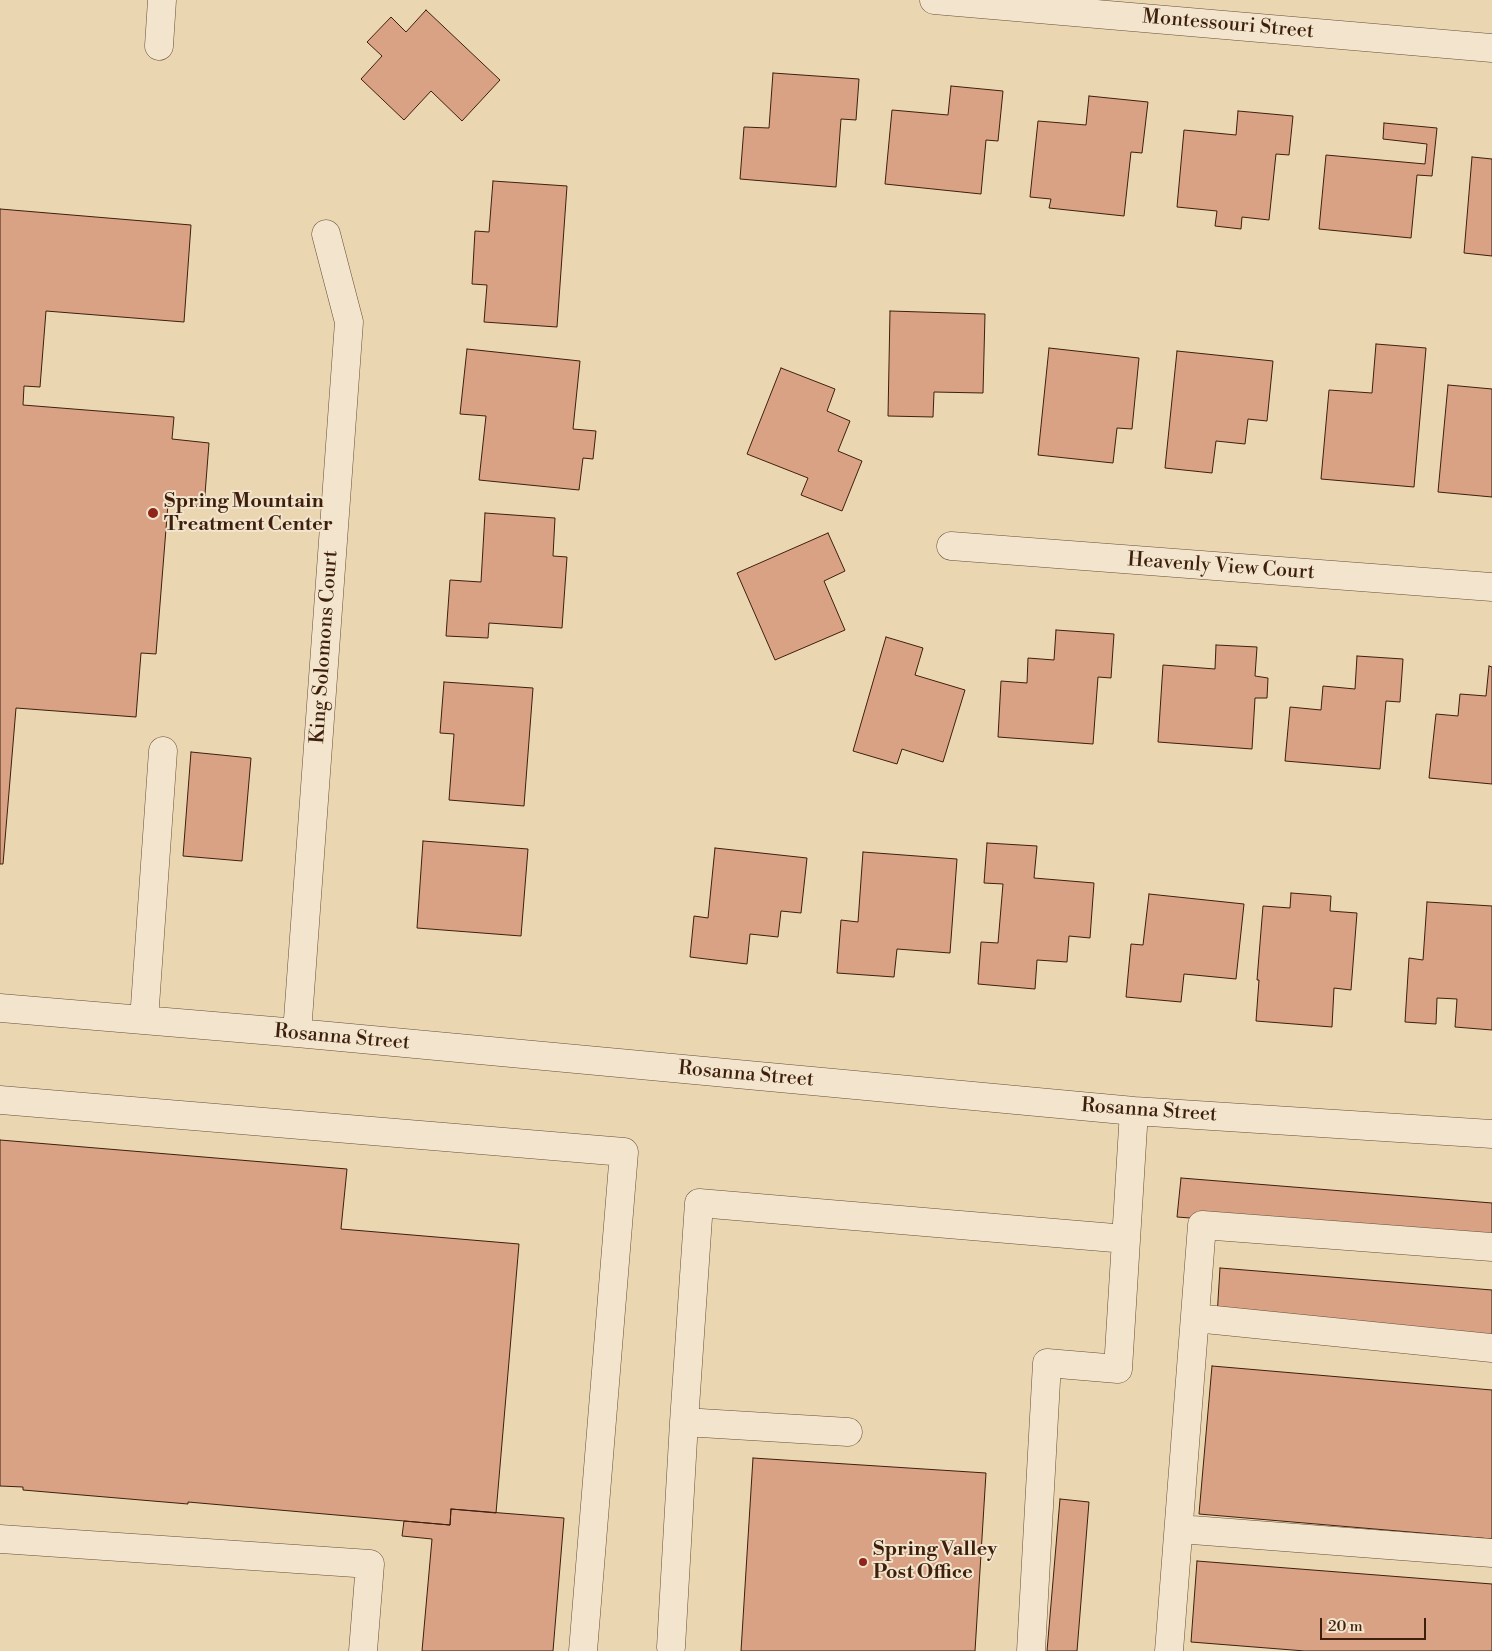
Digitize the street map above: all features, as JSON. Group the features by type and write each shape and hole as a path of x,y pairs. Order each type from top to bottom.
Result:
{"street":[{"path":"159,46 162,0"},
{"name":"Montessouri Street","path":"934,0 1492,48"},
{"name":"King Solomons Court","path":"297,1033 348,322 326,234"},
{"name":"Heavenly View Court","path":"951,546 1492,587"},
{"path":"144,1020 163,751"},
{"name":"Rosanna Street","path":"0,1008 297,1033 1134,1111 1492,1134"},
{"path":"0,1100 624,1152 583,1651"},
{"path":"1030,1651 1047,1364 1118,1369 1134,1111"},
{"path":"671,1647 699,1203 1126,1239"},
{"path":"1169,1651 1202,1225 1492,1248"},
{"path":"1195,1318 1492,1348"},
{"path":"684,1422 848,1432"},
{"path":"1178,1529 1492,1554"},
{"path":"0,1539 370,1564 363,1651"}],"building":[{"path":"426,10 500,80 462,121 431,91 404,120 361,79 382,56 367,42 391,17 406,32"},
{"path":"773,73 859,79 856,120 841,119 836,187 740,179 744,127 769,128"},
{"path":"951,86 1003,91 998,141 986,140 981,194 885,184 892,110 948,115"},
{"path":"1089,96 1148,102 1142,153 1131,152 1124,216 1049,208 1051,199 1030,197 1038,121 1086,125"},
{"path":"1238,111 1293,116 1289,155 1276,154 1269,220 1242,217 1241,229 1215,226 1217,211 1177,207 1184,130 1236,135"},
{"path":"1384,123 1437,128 1432,176 1417,175 1411,238 1319,229 1326,155 1425,164 1427,144 1383,139"},
{"path":"1472,157 1492,159 1492,256 1464,253"},
{"path":"493,181 567,186 557,327 484,322 487,285 472,284 475,231 489,232"},
{"path":"0,209 191,225 184,322 46,311 40,387 24,386 23,405 174,417 172,439 209,443 204,507 168,504 156,654 141,653 136,717 16,708 3,864 0,864"},
{"path":"890,311 985,314 983,393 934,392 933,417 888,416"},
{"path":"1376,344 1426,348 1414,487 1321,479 1329,390 1372,393"},
{"path":"1049,348 1139,358 1132,429 1117,428 1113,463 1038,455"},
{"path":"467,349 580,361 573,429 596,431 593,459 583,458 579,490 479,480 486,416 460,414"},
{"path":"1177,351 1273,361 1267,421 1248,419 1245,444 1216,441 1212,473 1165,468"},
{"path":"781,368 835,389 827,411 850,421 838,451 862,461 842,511 801,495 808,478 747,454"},
{"path":"1448,385 1492,389 1492,497 1438,492"},
{"path":"485,513 555,518 553,556 567,557 562,628 489,623 488,638 446,636 450,580 481,582"},
{"path":"828,533 845,571 824,581 845,630 775,660 737,573"},
{"path":"1056,630 1114,634 1111,678 1098,677 1093,744 998,737 1001,681 1027,683 1028,658 1054,660"},
{"path":"886,637 923,648 915,675 965,690 943,762 902,749 897,764 853,751"},
{"path":"1216,645 1257,647 1255,676 1268,678 1267,698 1255,698 1252,749 1158,742 1163,665 1215,669"},
{"path":"1357,656 1403,659 1400,702 1386,701 1380,769 1285,761 1290,707 1321,710 1323,686 1355,689"},
{"path":"1489,666 1492,667 1492,784 1429,778 1436,714 1458,716 1460,694 1486,696"},
{"path":"444,682 533,688 524,806 449,800 454,734 440,733"},
{"path":"191,752 251,758 242,861 183,856"},
{"path":"423,841 528,849 521,936 417,928"},
{"path":"987,843 1037,846 1034,878 1094,883 1090,938 1069,936 1067,962 1037,960 1035,989 978,984 981,942 998,943 1003,884 984,883"},
{"path":"715,848 807,858 801,913 781,911 778,937 750,934 747,964 690,957 694,916 708,918"},
{"path":"863,852 957,859 950,953 897,949 894,977 837,973 841,920 858,922"},
{"path":"1291,893 1331,896 1330,911 1357,913 1351,990 1334,988 1332,1027 1256,1021 1263,906 1290,908"},
{"path":"1149,894 1244,904 1236,979 1184,974 1181,1002 1126,997 1131,944 1143,945"},
{"path":"1427,902 1492,906 1492,1030 1455,1027 1457,999 1437,998 1436,1024 1405,1022 1409,958 1423,960"},
{"path":"0,1140 347,1169 341,1229 519,1244 496,1513 451,1509 450,1525 188,1502 188,1504 23,1490 23,1487 0,1486"},
{"path":"1181,1178 1492,1203 1492,1241 1177,1217"},
{"path":"1220,1268 1492,1290 1492,1339 1217,1317"},
{"path":"1212,1366 1492,1390 1492,1539 1199,1514"},
{"name":"Spring Valley Post Office","path":"753,1458 986,1473 975,1651 741,1651"},
{"path":"1060,1499 1089,1502 1077,1651 1047,1651"},
{"path":"451,1509 564,1518 553,1651 422,1651 432,1539 402,1536 404,1521 450,1525"},
{"path":"1197,1561 1492,1584 1492,1651 1305,1651 1191,1642"}],"place":[{"name":"Spring Mountain Treatment Center","path":"153,513"},
{"name":"Spring Valley Post Office","path":"863,1562"}]}
